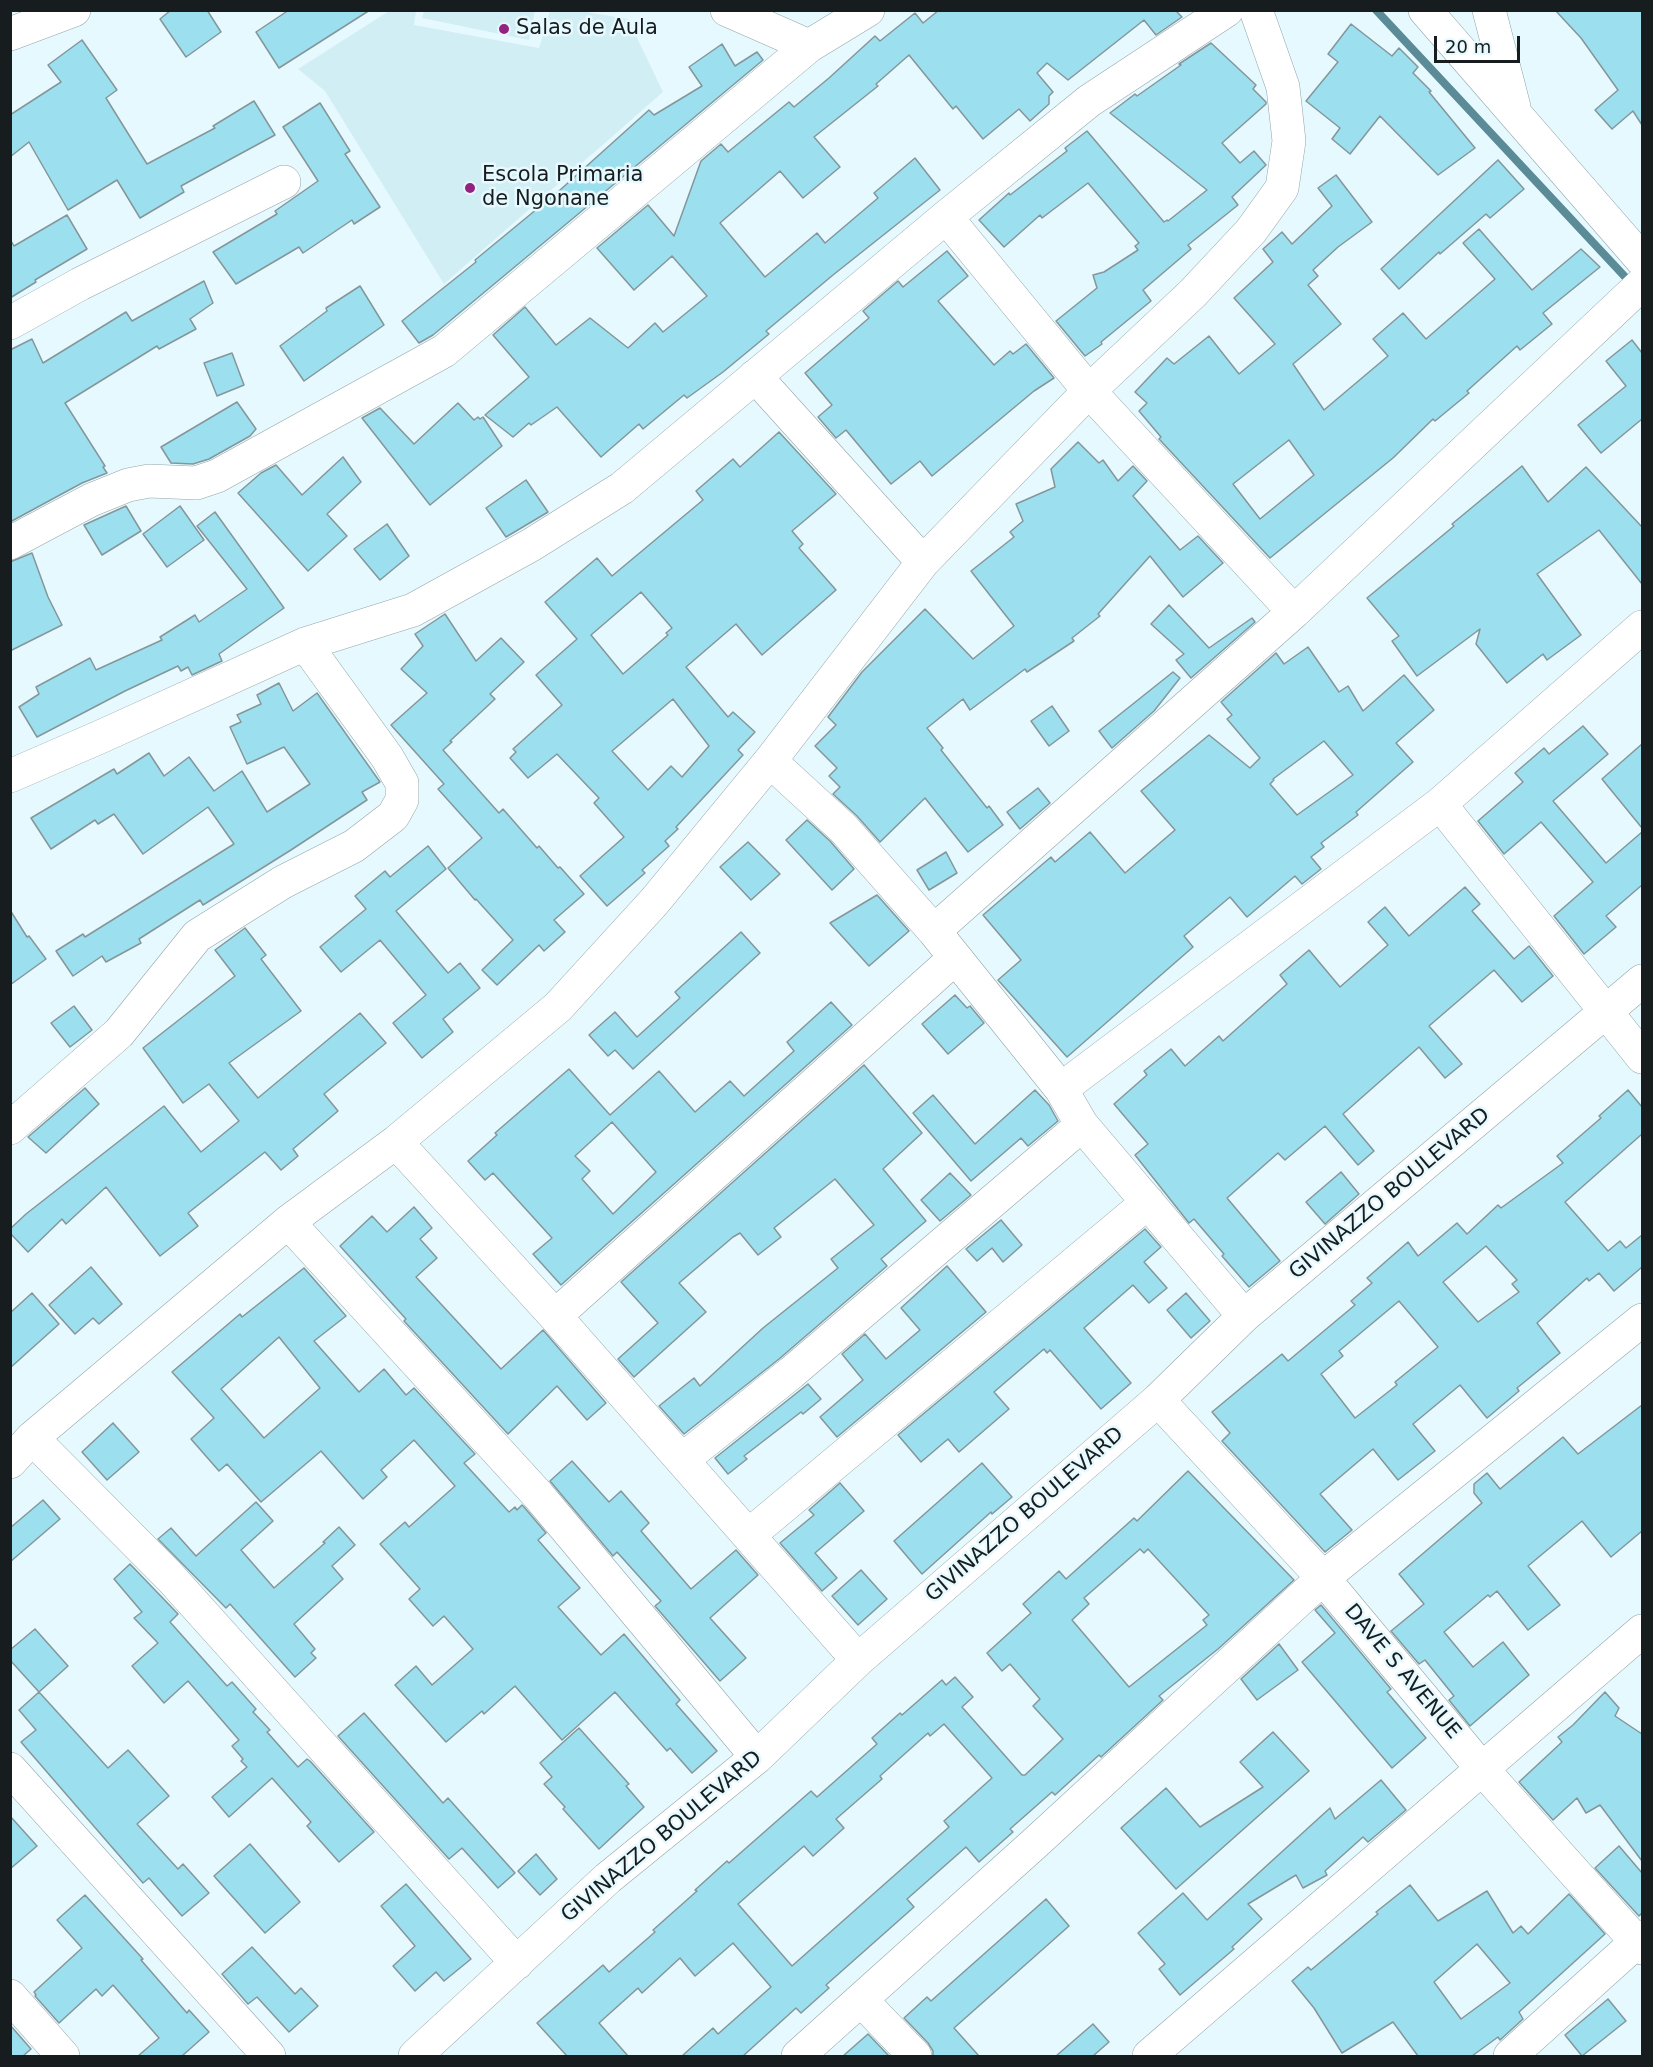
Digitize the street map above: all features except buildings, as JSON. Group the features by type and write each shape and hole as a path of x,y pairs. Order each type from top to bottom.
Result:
{"street":[{"path":"10,34 74,10"},
{"path":"727,10 809,46"},
{"path":"10,543 91,500 128,485 149,481 196,483 217,476 444,351 809,46 868,10"},
{"path":"10,776 305,644 413,610 531,545 622,488 1089,100 1227,10"},
{"path":"517,1963 170,1577 21,1450 288,1222 396,1142 558,1007 654,902 770,761 923,562 1089,391 1193,293 1251,231 1282,188 1289,141 1283,87 1256,10"},
{"path":"1425,10 1516,114 1637,244"},
{"path":"1489,10 1516,114"},
{"path":"10,323 80,284 285,182"},
{"path":"946,217 1089,391 1294,612"},
{"path":"934,931 1294,612 1642,284"},
{"path":"755,376 923,562"},
{"path":"1061,1089 1440,804 1642,627"},
{"path":"10,1128 119,1033 197,936 283,882 354,846 393,816 402,800 402,783 387,757 305,644"},
{"path":"770,761 843,828 934,931 954,959 1061,1089 1082,1125 1245,1316"},
{"path":"1440,804 1642,1057"},
{"path":"555,1316 954,959"},
{"name":"GIVINAZZO BOULEVARD","path":"415,2056 608,1878 757,1757 858,1660 1158,1400 1245,1316 1642,981"},
{"path":"682,1460 791,1373 1082,1125"},
{"path":"396,1142 555,1316 858,1660"},
{"path":"749,1535 1148,1202"},
{"path":"288,1222 538,1495 757,1757"},
{"path":"798,2056 1323,1578 1642,1320"},
{"name":"DAVE S AVENUE","path":"1158,1400 1323,1578 1483,1770 1641,1942"},
{"path":"1149,2056 1642,1631"},
{"path":"10,1769 269,2056"},
{"path":"1510,2056 1641,1942"},
{"path":"10,1996 63,2056"},
{"path":"861,2000 915,2056"}],"shaded area":[{"name":"Salas de Aula","path":"424,10 535,11 529,40 422,18"},
{"name":"Escola Primaria de Ngonane","path":"389,11 416,11 414,25 539,48 550,11 581,11 628,19 663,92 444,284 325,91 298,69"}],"waterway":[{"path":"1376,10 1628,280"}],"place":[{"name":"Salas de Aula","path":"504,29"},
{"name":"Escola Primaria de Ngonane","path":"470,188"}]}
